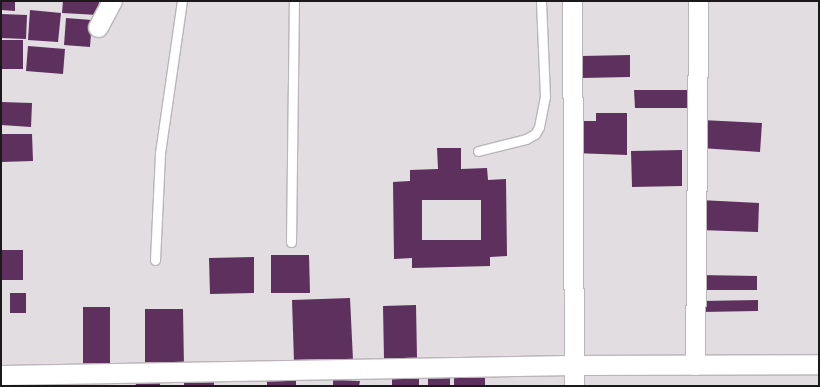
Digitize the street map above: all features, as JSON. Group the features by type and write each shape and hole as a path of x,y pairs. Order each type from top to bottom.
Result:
{"street":[{"path":"98,27 112,1"},
{"path":"572,1 572,365 574,386"},
{"path":"695,365 698,1"},
{"path":"1,375 572,365 819,364"}],"lane":[{"path":"155,260 160,153 182,1"},
{"path":"291,242 294,1"},
{"path":"478,152 526,140 535,134 539,127 545,97 541,1"}],"building":[{"path":"1,1 15,1 15,11 1,10"},
{"path":"63,1 99,1 98,15 62,13"},
{"path":"30,10 61,13 58,42 28,40"},
{"path":"1,14 27,15 26,39 1,38"},
{"path":"66,18 92,20 90,47 64,45"},
{"path":"1,40 23,40 23,69 1,69"},
{"path":"28,46 65,49 63,74 26,71"},
{"path":"630,55 630,77 582,78 582,56"},
{"path":"634,90 689,90 689,108 635,108"},
{"path":"1,102 32,103 31,127 1,125"},
{"path":"596,113 627,113 627,155 574,153 575,121 596,121"},
{"path":"702,120 762,123 760,152 701,148"},
{"path":"1,134 32,134 33,161 1,162"},
{"path":"437,148 461,148 461,169 487,168 488,180 506,179 507,256 490,257 490,266 412,268 412,258 394,259 393,182 410,181 410,170 438,169","holes":["422,200 481,200 481,240 422,240"]},
{"path":"682,150 682,186 632,187 631,151"},
{"path":"700,200 759,203 758,232 699,230"},
{"path":"1,250 23,250 23,280 1,280"},
{"path":"271,255 309,255 310,293 271,293"},
{"path":"254,257 254,293 210,294 209,258"},
{"path":"699,275 757,276 757,290 699,290"},
{"path":"10,293 26,293 26,313 10,313"},
{"path":"350,298 353,360 294,362 292,300"},
{"path":"758,300 758,311 701,312 701,301"},
{"path":"416,305 417,358 384,359 383,306"},
{"path":"83,307 110,307 110,368 83,368"},
{"path":"145,309 183,309 184,368 145,368"},
{"path":"485,374 485,386 454,386 454,375"},
{"path":"160,376 160,386 136,386 135,377"},
{"path":"184,376 214,376 214,386 184,386"},
{"path":"428,376 450,376 450,386 428,386"},
{"path":"392,377 419,377 419,386 392,386"},
{"path":"267,379 296,379 296,386 267,386"},
{"path":"333,380 360,381 359,386 333,386"},
{"path":"58,382 81,383 81,386 58,386"}]}
